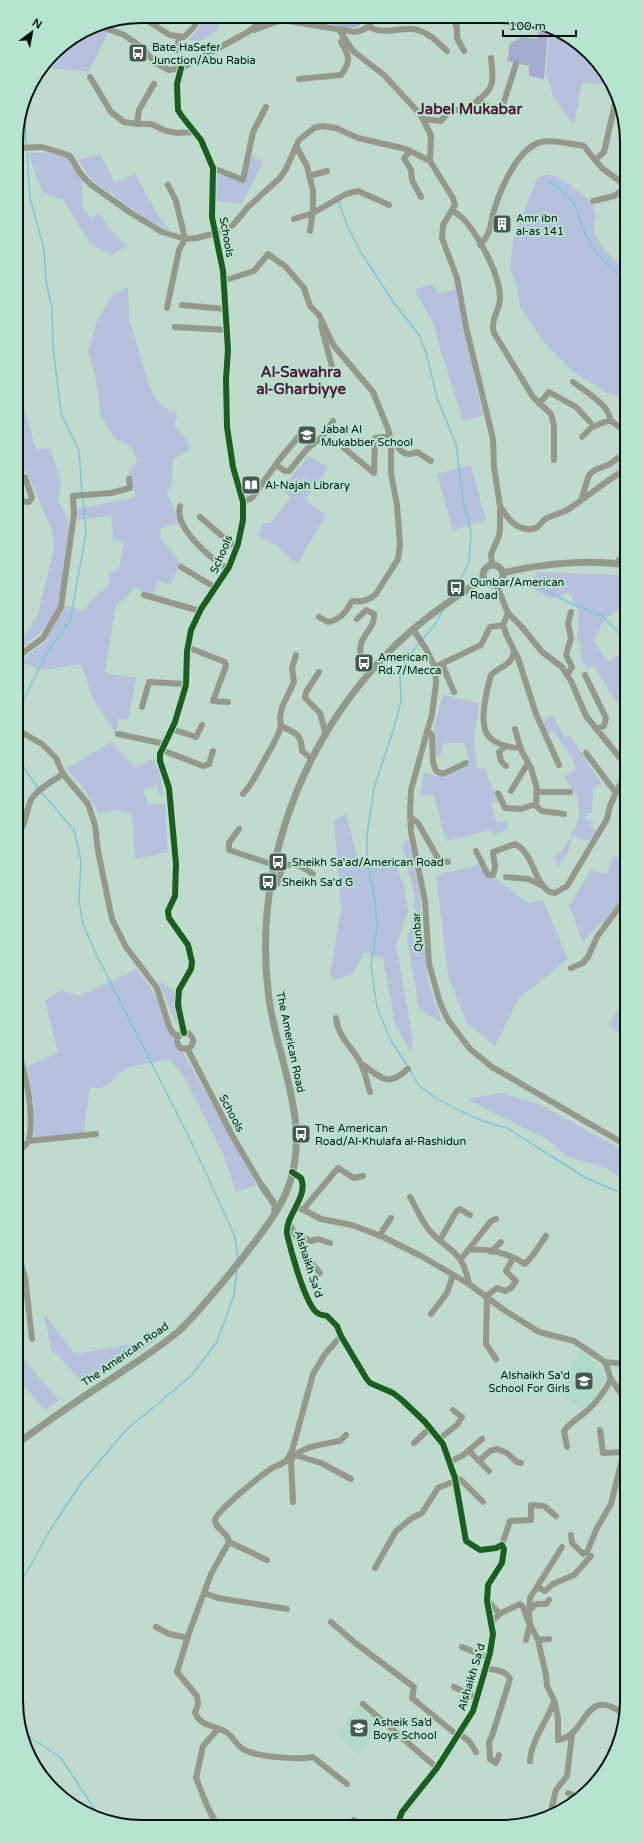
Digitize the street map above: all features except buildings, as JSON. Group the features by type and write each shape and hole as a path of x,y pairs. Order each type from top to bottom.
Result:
{"main road":[{"path":"503,573 538,566 590,563 620,564"},
{"path":"492,565 497,566 503,573 502,578 496,584 488,583 484,579 484,570 492,565"},
{"name":"The American Road","path":"23,1439 58,1413 144,1357 179,1330 215,1292 255,1241 281,1202 286,1192 296,1153 296,1122 274,1028 266,968 267,927 274,863 292,801 312,758 342,709 371,670 413,629 455,597 484,579"},
{"path":"262,1186 272,1194 279,1197 286,1192"},
{"path":"262,1186 272,1199 275,1205 275,1212"},
{"path":"272,1199 277,1203 281,1202"}],"street":[{"path":"151,23 170,35 179,37 187,35 195,23"},
{"path":"248,32 258,23"},
{"path":"107,29 124,35 140,46 162,67 169,70 181,68 268,23"},
{"path":"306,23 355,32 362,31 371,23"},
{"path":"454,23 457,38 464,51"},
{"path":"368,27 377,31 390,32 414,29 437,41 447,51"},
{"path":"340,30 353,51 384,75 402,93 424,119 431,135 430,161"},
{"path":"177,50 179,37"},
{"path":"299,79 341,75 348,66 349,55 340,42 344,37"},
{"path":"424,119 441,121 451,109 466,111 488,93 492,85 491,58"},
{"path":"478,100 497,112 502,108 516,64"},
{"name":"Schools","path":"181,68 177,84 178,110 195,132 206,151 212,168 212,217 223,281 227,330 227,426 233,467 242,502 243,520 236,548 228,569 200,611 191,630 187,647 186,684 172,729 163,747 160,761 169,788 176,864 175,896 168,911 172,924 188,945 192,962 191,969 179,990 178,1005 184,1032"},
{"path":"90,77 111,112 124,122 151,124 166,131 195,132"},
{"path":"137,124 139,110 154,84"},
{"path":"595,160 604,152 615,106"},
{"path":"212,168 243,180 253,132 266,107"},
{"path":"23,148 42,147 70,156 90,184 130,213 162,232 185,239 197,238 223,231 233,225 248,207 280,178 299,140 314,128 328,126 336,128 358,138 410,151 430,161 453,198 455,205 453,211 443,225 442,238 457,278 469,339 492,428 494,467 500,506 499,536 491,554 492,565"},
{"path":"480,245 489,234 496,208 518,158 528,147 542,141 584,146 602,168 620,182"},
{"path":"296,146 307,166 313,191 313,213 310,231"},
{"path":"410,151 404,158 411,170 412,180 421,197"},
{"path":"309,176 327,171"},
{"path":"167,308 179,250 185,239 176,201 168,185"},
{"path":"294,219 313,213 346,194 358,191 389,205"},
{"path":"593,201 614,196 620,191"},
{"path":"453,211 466,222 498,279 500,301 493,318 492,326 494,334 517,373 539,404 551,414 553,420 554,460"},
{"path":"223,281 254,271 268,254 291,272 307,293 307,300 310,306 319,315 334,346 373,392 390,438 391,473 397,505 400,554 376,594 371,598 360,602 352,601 348,609 334,621 328,622 319,616"},
{"path":"182,305 225,309"},
{"path":"319,315 323,336 334,374"},
{"path":"175,327 227,330"},
{"path":"573,382 605,407 610,416 610,420 620,427"},
{"path":"539,404 549,392 576,407 590,422"},
{"path":"582,437 592,428 610,420"},
{"path":"276,465 285,471 289,471 307,448 323,436 333,421"},
{"path":"242,502 252,498 304,430"},
{"path":"344,448 374,473 375,438 390,438 405,454 410,455 417,452 431,461"},
{"path":"581,500 589,475 595,470 610,464 620,457"},
{"path":"500,506 513,523 520,528 532,529 539,527 544,520 566,511 598,486 620,473"},
{"path":"23,501 29,502 32,498 25,477"},
{"path":"23,653 43,638 61,607 74,514 73,496 111,493 130,488 129,479"},
{"path":"180,506 178,513 183,524 204,552 228,569"},
{"path":"200,517 236,548"},
{"path":"615,564 620,559"},
{"path":"181,567 216,588"},
{"path":"496,584 501,600 508,613 521,626 542,652 562,667 586,716 620,758"},
{"path":"144,596 200,611"},
{"path":"357,619 366,610 374,614 375,619 360,647 361,654 371,670"},
{"path":"567,675 572,666 566,655 571,638 568,624 571,612"},
{"path":"508,613 504,625 518,658 536,714 559,765"},
{"path":"454,692 439,665 481,645 490,627 504,625"},
{"name":"Qunbar","path":"413,629 439,665 436,699 411,790 410,817 425,901 429,964 438,997 448,1020 470,1049 492,1067 620,1142"},
{"path":"187,647 225,662 226,666 213,702 228,702"},
{"path":"514,650 506,666 491,675 486,694 485,727 487,733 506,746 521,748"},
{"path":"244,794 254,781 266,757 275,744 281,726 280,717 282,707 294,682 292,668 296,656"},
{"path":"319,672 306,692 305,698 320,713 326,735"},
{"path":"585,675 606,718 604,726 596,729"},
{"path":"142,707 149,682 186,684"},
{"path":"172,729 196,737 202,725"},
{"path":"281,726 302,740 302,751 312,758"},
{"path":"515,729 528,763 536,792 536,804 542,811 564,814"},
{"path":"428,731 432,735 433,762 436,772 443,774 466,763"},
{"path":"23,733 42,744 56,758 63,774 84,798 92,813 112,920 126,947 157,988 169,1026 172,1032 178,1036"},
{"path":"118,734 163,747 203,766 209,764 213,751"},
{"path":"506,746 499,752 501,761 506,766"},
{"path":"586,753 616,793"},
{"path":"511,791 528,763"},
{"path":"23,828 32,798 63,774"},
{"path":"506,877 528,879 543,886 550,892 555,893 566,886 607,819 620,786"},
{"path":"536,792 570,792"},
{"path":"498,793 505,808 521,809 536,804"},
{"path":"410,817 418,823 439,860 448,862"},
{"path":"239,829 229,843 229,850 268,863 274,863"},
{"path":"476,851 488,875 495,875 493,852 515,844 519,846 533,866 543,886"},
{"path":"271,886 277,884 283,866 292,863 301,866 313,874"},
{"path":"571,968 583,963 588,957 597,938 620,906"},
{"path":"336,1018 336,1025 344,1041 355,1053 362,1064 370,1092"},
{"path":"184,1032 191,1035 193,1040 192,1045 188,1048 182,1048 177,1042 178,1036 184,1032"},
{"name":"Schools","path":"188,1048 233,1137 262,1186"},
{"path":"362,1064 383,1079 392,1080 399,1077 408,1069"},
{"path":"23,1067 30,1106 29,1141 23,1148"},
{"path":"29,1141 96,1134"},
{"path":"305,1211 306,1206 338,1168 354,1178 363,1176"},
{"name":"Alshaikh Sa'd","path":"292,1172 298,1175 303,1182 300,1197 286,1226 291,1248 305,1292 315,1312 332,1319 370,1382 393,1393 430,1428 443,1444 455,1480 466,1541 480,1550 496,1548 502,1545 504,1549 502,1562 488,1585 487,1601 493,1634 489,1658 473,1711 457,1734 437,1768 402,1812 399,1820"},
{"path":"410,1196 426,1226 461,1260 466,1270 469,1284"},
{"name":"Alshaikh Sa'd","path":"296,1206 321,1219 352,1225 421,1256 469,1284 504,1310 539,1332 574,1340 605,1362 620,1363"},
{"path":"440,1240 456,1212 460,1209 470,1215"},
{"path":"379,1236 391,1218"},
{"path":"461,1260 491,1221 496,1219"},
{"path":"288,1221 308,1259 320,1273"},
{"path":"295,1234 312,1241 318,1239 330,1243"},
{"path":"468,1250 480,1249 492,1252 501,1252 525,1264 534,1255 546,1236"},
{"path":"492,1252 501,1242"},
{"path":"496,1359 486,1344 487,1296 497,1288 505,1291 508,1290 516,1281 506,1271 513,1258"},
{"path":"23,1270 32,1339"},
{"path":"431,1314 447,1293 453,1275"},
{"path":"293,1502 291,1460 313,1374 325,1354 341,1336"},
{"path":"605,1362 611,1379 620,1392"},
{"path":"567,1447 564,1431 571,1422 583,1415 602,1395 611,1379"},
{"path":"439,1439 457,1425 462,1417 453,1410"},
{"path":"414,1443 430,1428"},
{"path":"600,1430 603,1453 620,1452"},
{"path":"267,1560 229,1542 227,1536 215,1520 217,1516 236,1497 272,1468 286,1461 293,1453 340,1441 346,1434"},
{"path":"449,1462 469,1451 482,1439"},
{"path":"479,1461 490,1451 497,1448 507,1453 517,1462 521,1463"},
{"path":"469,1451 489,1471"},
{"path":"293,1453 321,1463 351,1479"},
{"path":"571,1535 572,1543 583,1554 587,1552 596,1528 611,1504 620,1468"},
{"path":"375,1568 396,1531 412,1518 422,1513 438,1488 455,1480 461,1480 483,1502"},
{"path":"502,1545 510,1521 531,1520 531,1505 544,1506 556,1516"},
{"path":"229,1542 211,1574 188,1638 178,1672 197,1696 198,1704 196,1716 204,1724 225,1731 238,1746 245,1751 291,1758 303,1759 313,1757 347,1784"},
{"path":"526,1640 530,1624 530,1598 562,1546"},
{"path":"537,1587 545,1591 553,1584 574,1575 591,1556"},
{"path":"205,1593 218,1598 287,1609"},
{"path":"530,1610 536,1604 546,1604 549,1600"},
{"path":"487,1601 501,1613"},
{"path":"491,1622 501,1613 520,1604 525,1609 527,1620 538,1640 546,1675 546,1686 554,1700 558,1718 558,1740 572,1735"},
{"path":"331,1622 354,1642 414,1688 412,1698 457,1734 469,1741 476,1752"},
{"path":"156,1627 169,1634 188,1638"},
{"path":"538,1640 549,1639"},
{"path":"462,1647 489,1658"},
{"path":"486,1668 500,1671 508,1675 510,1679 489,1742 490,1759 496,1762 499,1755"},
{"path":"454,1687 477,1698"},
{"path":"530,1761 530,1752 550,1714 554,1700"},
{"path":"363,1704 437,1768"},
{"path":"552,1809 556,1790 567,1776 572,1735 590,1709 596,1706 615,1708 620,1711"},
{"path":"214,1820 202,1795 196,1778 203,1746 218,1729"},
{"path":"568,1793 573,1795"}],"shaded area":[{"path":"201,23 218,23 220,29 200,41 188,40 198,30"},
{"path":"327,23 362,23 359,26 348,28"},
{"path":"499,23 521,25 521,27"},
{"path":"538,29 548,33 544,79 529,76 529,66 507,61 510,43 522,37 538,39"},
{"path":"103,30 109,32 87,74 85,71 49,68 58,58 76,43"},
{"path":"549,33 560,39 585,58 604,84 582,83 574,125 553,97 546,73"},
{"path":"54,152 69,158 82,180 83,207 91,219 100,213 110,230 127,246 112,255 90,244 64,200 43,193 28,153"},
{"path":"100,154 115,183 135,174 158,215 170,231 149,221 92,180 78,160"},
{"path":"252,155 263,163 241,204 216,201 216,175 245,178"},
{"path":"548,174 565,181 593,204 596,215 594,228 595,235 606,252 620,265 620,397 607,393 572,371 546,345 520,307 517,286 510,269 513,240 537,178"},
{"path":"432,284 439,294 455,289 483,416 463,420 439,346 434,325 415,290"},
{"path":"128,288 129,318 149,385 160,404 172,412 176,410 177,419 174,425 188,441 190,450 173,459 172,484 167,494 181,523 160,528 161,537 180,563 171,584 158,581 153,596 134,587 125,599 116,605 105,673 136,678 128,720 118,719 116,734 93,699 81,664 43,670 23,663 23,659 45,642 64,606 85,611 90,601 109,585 109,572 118,571 124,544 113,538 111,516 78,520 77,509 136,497 128,471 138,460 130,446 115,439 101,416 95,375 88,352 97,321 112,295"},
{"path":"23,404 36,449 50,448 61,481 58,501 67,517 68,530 65,580 59,608 51,621 41,632 23,646 23,638 38,614 54,549 51,528 26,470 23,474"},
{"path":"309,456 328,468 305,500 326,515 297,564 276,545 258,536 263,523 270,523 291,498 283,491 294,473"},
{"path":"471,465 486,520 453,530 437,474"},
{"path":"538,572 620,575 620,610 614,612 605,620 594,641 607,662 620,654 620,707 595,667 593,666 587,669 580,658 582,655 579,649 582,646 577,638 579,612 569,592 552,599 528,586"},
{"path":"443,695 479,703 474,742 477,768 486,770 487,776 499,801 491,803 496,822 506,821 509,829 493,835 491,830 446,841 434,795 420,795 424,772 444,778 470,765 465,743 443,743 441,756 437,757 434,727"},
{"path":"552,715 565,738 570,736 602,784 593,788 592,813 587,813 585,818 594,821 590,827 597,831 590,841 573,836 568,852 558,867 554,856 562,852 576,827 579,815 578,798 564,776 575,769 573,759 553,731 547,733 543,719"},
{"path":"111,742 136,767 154,759 160,774 163,795 159,795 157,785 143,789 148,805 165,803 168,852 135,859 132,814 117,810 99,813 81,784 66,769"},
{"path":"346,814 358,859 390,857 403,881 408,912 396,945 413,1039 411,1053 395,1024 383,958 364,953 352,974 334,980 330,974 341,908 334,821"},
{"path":"408,840 418,876 428,982 442,1023 419,1009 407,939 414,917 415,898 402,844"},
{"path":"614,856 620,858 620,903 605,923 601,922 583,942 569,906 591,870 606,875"},
{"path":"478,865 528,903 543,900 568,959 519,998 495,1046 467,1023 448,976 436,875"},
{"path":"137,969 157,997 178,1043 257,1185 236,1192 224,1156 182,1073 169,1059 126,1068 109,1084 101,1088 90,1087 84,1133 34,1139 34,1104 27,1066 58,1053 45,1001 60,990 80,996"},
{"path":"158,980 174,991 178,1026 172,1015"},
{"path":"620,1010 620,1034 608,1024"},
{"path":"500,1093 541,1105 620,1149 620,1179 609,1169 566,1156 548,1140 467,1099"},
{"path":"43,1313 75,1354 157,1340 127,1360 97,1371 80,1380 56,1353 52,1352"},
{"name":"Alshaikh Sa'd School For Girls","path":"580,1350 600,1366 606,1377 602,1384 604,1386 604,1390 585,1411 558,1393"},
{"path":"23,1359 59,1400 45,1410 23,1385"},
{"name":"Asheik Sa’d Boys School","path":"362,1700 384,1719 359,1755 337,1734"}],"waterway":[{"path":"25,120 26,146"},
{"path":"27,150 30,198 44,249 46,281 52,309 53,346 61,413 79,451 82,493"},
{"path":"549,181 564,192 575,206 584,232 597,254 620,274"},
{"path":"338,200 348,227 362,254 394,303 418,333 426,352 437,398 456,444 463,501 471,533 469,563 450,598"},
{"path":"23,700 46,654 70,621 86,533 83,497"},
{"path":"542,589 572,604 599,614 620,634"},
{"path":"422,640 436,623 443,610"},
{"path":"408,1067 390,1039 377,1007 371,966 377,929 375,900 367,860 367,835 374,788 393,731 401,701 400,675 412,652 420,642"},
{"path":"23,764 39,789"},
{"path":"41,792 74,830 81,861 79,900 83,924 96,954 187,1133 213,1188 235,1237 238,1260"},
{"path":"410,1070 420,1086 428,1093 449,1106 473,1117 507,1128 586,1178 620,1192"},
{"path":"23,1578 52,1527 82,1482 126,1430 191,1376 217,1342 234,1295 237,1270"},
{"path":"28,1736 61,1758 95,1810"}],"cycle path":[{"path":"181,68 177,84 178,110 201,140 213,168 212,217 223,271 228,350 226,379 227,427 233,467 243,502 243,520 238,544 229,567 201,609 191,630 187,651 186,685 175,722 160,754 160,761 169,788 176,864 175,896 168,911 169,918 188,945 192,962 191,969 179,990 178,1005 184,1033"},
{"path":"292,1172 301,1178 303,1185 300,1199 289,1220 287,1234 298,1275 311,1306 317,1313 327,1316 337,1326 341,1336 370,1383 393,1393 402,1400 425,1422 443,1444 455,1478 466,1541 480,1550 496,1548 502,1545 504,1549 502,1563 488,1585 487,1601 493,1634 490,1653 473,1711 437,1768 402,1812 399,1820"}],"place":[{"name":"Bate HaSefer Junction/Abu Rabia","path":"138,53"},
{"name":"Amr ibn al-as 141","path":"502,224"},
{"name":"Jabal Al Mukabber School","path":"307,435"},
{"name":"Al-Najah Library","path":"251,485"},
{"name":"Qunbar/American Road","path":"456,588"},
{"name":"American Rd.7/Mecca","path":"364,663"},
{"name":"Sheikh Sa'ad/American Road","path":"278,862"},
{"name":"Sheikh Sa'd G","path":"268,882"},
{"name":"The American Road/Al-Khulafa al-Rashidun","path":"301,1134"},
{"name":"Alshaikh Sa'd School For Girls","path":"584,1381"},
{"name":"Asheik Sa’d Boys School","path":"359,1728"}],"district":[{"name":"Jabel Mukabar","path":"470,109"},
{"name":"Al-Sawahra al-Gharbiyye","path":"301,380"}]}
